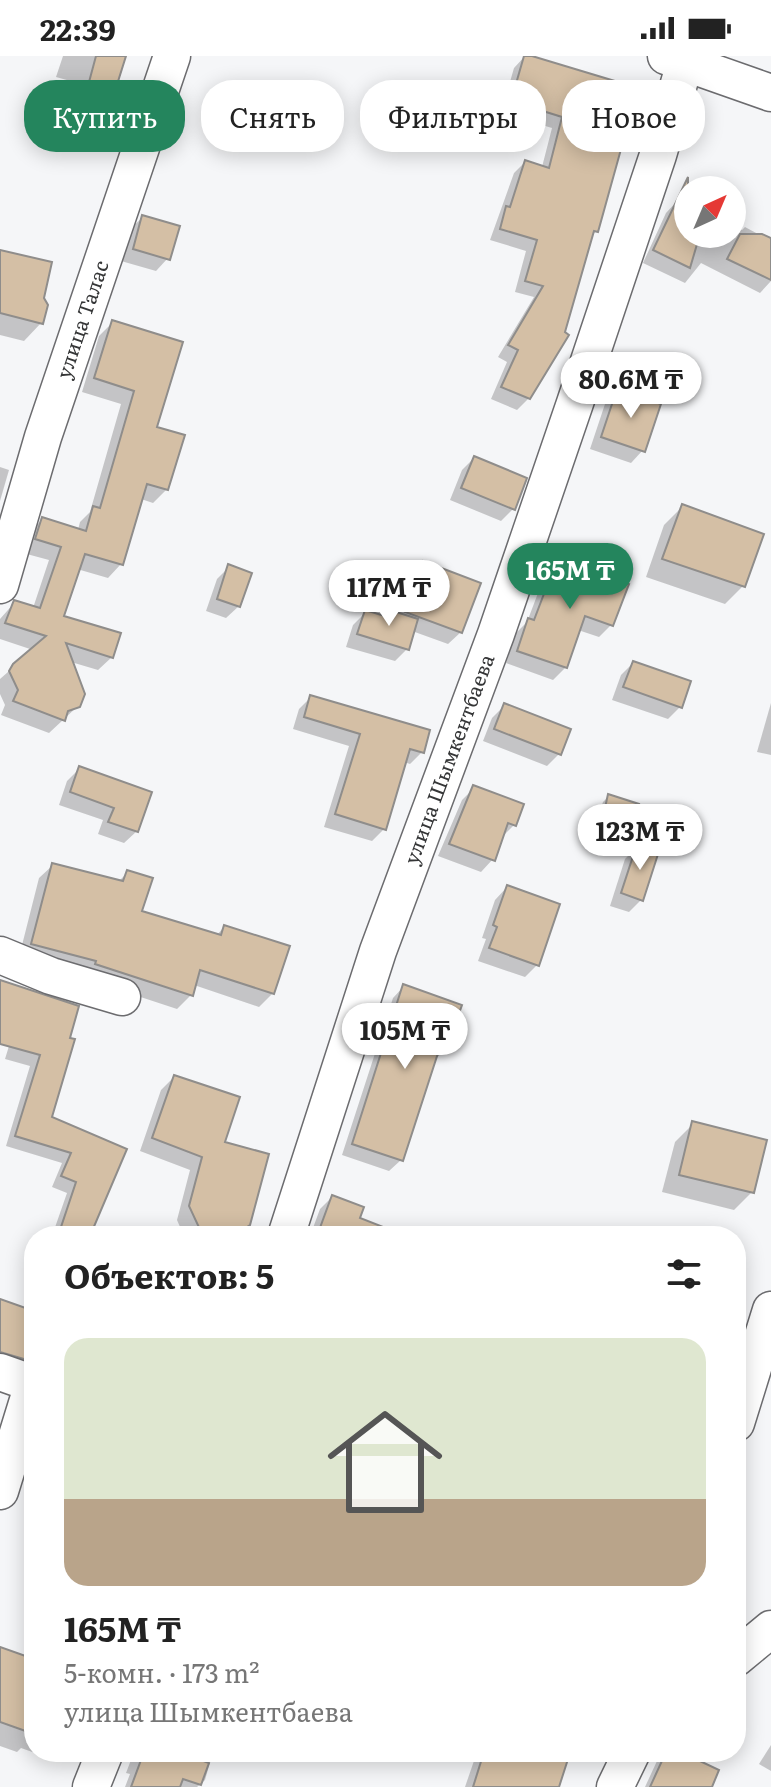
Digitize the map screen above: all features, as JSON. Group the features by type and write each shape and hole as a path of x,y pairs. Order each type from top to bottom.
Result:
{"street":[{"name":"улица Талас","path":"0,585 43,437 172,56"},
{"path":"679,58 771,93"},
{"name":"улица Шымкентбаева","path":"289,1226 378,951 496,634 658,155 679,58"},
{"path":"0,955 51,976 122,997"},
{"path":"746,1391 771,1310"},
{"path":"0,1372 24,1380"},
{"path":"0,1491 24,1415"},
{"path":"746,1650 771,1629"},
{"path":"91,1787 101,1762"},
{"path":"615,1787 627,1762"}],"building":[{"path":"96,56 126,56 118,80 90,80"},
{"path":"524,56 532,56 612,80 562,80 562,117 546,112 546,80 517,80"},
{"path":"562,117 562,152 620,152 565,332 569,335 530,399 501,387 518,350 508,345 543,286 525,281 537,240 500,229 525,160 549,168"},
{"path":"674,206 674,248 696,248 690,268 653,250"},
{"path":"142,215 180,226 170,260 133,249"},
{"path":"746,234 762,234 771,238 771,280 727,259 733,248 746,248"},
{"path":"0,250 52,262 44,298 48,305 43,324 0,313"},
{"path":"112,320 183,342 157,427 185,435 168,490 147,484 123,565 85,554 64,616 121,633 113,658 66,643 85,694 80,707 68,711 65,721 13,701 18,690 9,671 46,636 5,623 14,600 40,608 61,547 35,539 42,517 86,531 93,506 100,508 134,391 94,378"},
{"path":"617,389 661,404 645,452 601,437"},
{"path":"474,456 527,478 515,510 461,488"},
{"path":"682,504 764,534 745,587 662,559"},
{"path":"558,557 629,584 613,626 585,616 567,668 517,651 528,618 534,620"},
{"path":"423,561 481,583 462,633 405,612"},
{"path":"228,564 252,573 240,607 217,599"},
{"path":"365,610 388,617 390,610 418,619 409,650 357,634"},
{"path":"633,661 691,681 682,708 623,687"},
{"path":"310,695 430,730 424,753 410,749 386,830 335,814 360,734 304,717"},
{"path":"504,703 571,729 561,755 494,729"},
{"path":"79,766 152,792 138,832 108,822 114,808 70,792"},
{"path":"473,785 524,804 516,826 508,823 495,861 449,844"},
{"path":"608,794 639,804 631,827 603,817"},
{"path":"637,844 659,851 643,901 621,893"},
{"path":"52,863 123,881 127,870 153,878 142,911 221,935 224,925 290,946 274,994 200,970 193,996 95,964 96,961 31,944"},
{"path":"507,885 560,904 539,966 489,948 497,927 493,925"},
{"path":"0,980 79,1006 70,1038 75,1039 52,1117 127,1149 94,1226 61,1226 76,1182 61,1176 71,1153 15,1136 40,1055 0,1044"},
{"path":"403,984 462,1005 445,1052 439,1050 403,1161 352,1144"},
{"path":"174,1075 240,1097 225,1142 269,1154 250,1225 198,1226 189,1206 202,1157 152,1138"},
{"path":"692,1121 767,1140 754,1193 679,1175"},
{"path":"332,1195 364,1207 360,1218 380,1226 321,1226"},
{"path":"0,1299 24,1307 24,1359 0,1352"},
{"path":"0,1647 24,1655 24,1730 0,1722"},
{"path":"140,1762 209,1763 201,1785 183,1779 180,1787 131,1787"},
{"path":"481,1762 567,1762 559,1787 473,1787"},
{"path":"661,1762 702,1762 719,1770 712,1787 650,1787"}]}
